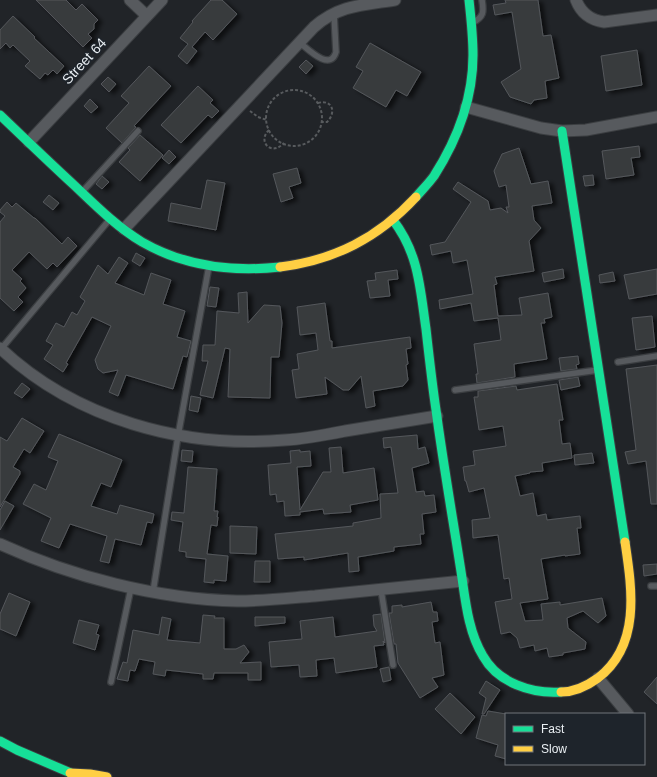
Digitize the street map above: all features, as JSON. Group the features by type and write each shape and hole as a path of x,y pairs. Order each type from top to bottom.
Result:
{"main road":[{"path":"0,115 110,219 146,244 166,254 187,261 229,269 276,267 324,258 348,248 370,236 393,220 412,203 428,184 451,147 466,106 472,73 472,23 468,0"},
{"path":"393,220 408,243 414,256 417,269 437,416 463,581 470,624 476,641 484,657 495,670 509,681 525,689 541,693 560,693 577,689 598,678 619,656 626,640 630,622 631,599 627,554 562,131"},
{"path":"0,741 17,750 80,777"},
{"path":"70,773 108,777"}],"street":[{"path":"130,0 147,16"},
{"name":"Street 64","path":"29,142 162,0"},
{"path":"124,229 299,42 320,22 334,13 350,7 395,0"},
{"path":"576,0 578,6 589,17 604,22 657,15"},
{"path":"466,106 541,128 562,131 586,130 657,117"},
{"path":"1,351 56,390 85,406 121,420 178,436 232,442 285,440 312,437 437,416"},
{"path":"0,544 49,564 71,571 131,588 185,597 237,601 272,599 381,590 463,581"},
{"path":"598,678 627,713"}],"lane":[{"path":"472,23 478,20 483,14 484,9 482,0"},
{"path":"299,42 320,59 332,59 336,54 334,13"},
{"path":"82,192 138,131"},
{"path":"1,351 110,219"},
{"path":"153,592 178,436 209,266"},
{"path":"618,362 657,356"},
{"path":"455,390 599,370"},
{"path":"111,682 131,588"},
{"path":"381,590 393,665"}],"path":[{"path":"289,90 302,91 318,103 322,115 322,122 317,133 308,142 290,145 275,138 269,130 267,113 269,107 272,101 282,92 289,90"},
{"path":"243,102 251,112 258,117 267,120"},
{"path":"318,103 328,103 332,107 333,112 331,118 327,122 322,122"},
{"path":"269,130 265,133 264,139 265,144 269,148 275,149 284,143"}],"building":[{"path":"36,0 66,0 76,10 82,4 98,20 94,24 94,29 88,34 92,38 83,47"},
{"path":"211,0 222,0 237,14 213,40 205,32 192,47 197,51 187,64 178,56 188,44 180,38 193,22 192,21"},
{"path":"505,0 538,0 543,36 551,35 559,78 545,81 547,98 534,100 531,104 510,97 501,82 521,69 512,12 495,15 493,5 506,3"},
{"path":"13,16 64,66 57,74 53,70 48,75 45,73 40,79 25,66 30,61 13,45 10,48 6,43 0,49 0,30"},
{"path":"370,43 421,72 407,96 396,90 386,107 353,88 363,71 356,67"},
{"path":"637,50 642,85 606,91 601,56"},
{"path":"306,60 313,66 306,74 299,67"},
{"path":"149,66 171,86 134,126 136,127 122,143 106,128 129,103 121,96"},
{"path":"108,77 116,84 109,92 101,84"},
{"path":"198,86 213,100 210,103 219,111 212,118 208,115 181,143 161,125"},
{"path":"90,99 98,107 91,113 84,106"},
{"path":"140,135 163,155 140,181 119,162 130,150 128,148"},
{"path":"639,146 640,157 631,158 634,175 606,179 602,151"},
{"path":"519,148 531,184 548,181 552,203 532,206 534,220 541,228 529,241 534,271 495,277 497,284 494,285 498,316 522,315 519,298 548,293 552,317 544,319 545,323 541,323 547,359 514,364 515,377 477,383 476,374 478,374 474,344 501,340 498,318 474,321 471,303 440,309 439,300 473,294 467,260 453,263 451,251 432,255 430,245 445,242 471,202 453,189 458,182 488,201 490,210 501,208 508,213 506,207 509,207 506,185 499,187 494,171 502,154"},
{"path":"169,150 176,157 169,164 162,158"},
{"path":"297,168 301,183 289,187 293,198 281,202 273,174"},
{"path":"593,175 594,185 585,186 583,176"},
{"path":"102,176 109,182 102,189 96,184"},
{"path":"207,180 225,183 216,230 168,221 171,203 201,209"},
{"path":"49,195 59,203 53,210 43,202"},
{"path":"7,202 12,207 16,203 35,218 62,244 68,237 77,246 57,267 53,263 47,269 29,252 12,270 22,279 20,281 26,288 18,297 23,302 14,311 0,298 0,222 5,216 0,212 0,210"},
{"path":"136,253 145,258 140,266 132,261"},
{"path":"119,257 128,263 115,283 144,295 151,273 171,280 163,304 185,311 177,337 191,341 187,357 183,356 173,389 126,375 118,396 109,392 118,370 103,373 98,369 95,360 111,326 92,317 66,363 68,364 63,372 44,359 53,345 46,341 56,323 64,327 72,312 77,315 85,301 80,297 98,265 108,274"},
{"path":"563,269 564,278 544,282 542,273"},
{"path":"657,269 657,294 629,299 624,275"},
{"path":"397,270 398,279 388,280 390,296 370,298 367,281 376,280 375,273"},
{"path":"613,272 615,281 600,283 599,275"},
{"path":"210,287 219,288 216,307 207,306"},
{"path":"247,292 248,323 264,305 280,306 282,323 279,357 271,357 270,398 228,397 230,349 225,348 213,398 200,395 208,361 202,361 203,345 215,345 217,311 239,313 238,293"},
{"path":"325,303 332,348 410,337 411,348 406,349 408,380 403,386 373,391 375,406 366,408 361,376 349,390 343,390 325,377 327,394 296,398 292,370 299,369 297,354 318,350 316,333 300,335 297,307"},
{"path":"652,316 655,347 636,350 632,318"},
{"path":"578,356 579,364 576,365 577,369 561,371 559,358"},
{"path":"657,365 657,504 651,504 646,461 628,464 625,452 636,450 626,369"},
{"path":"578,377 580,386 561,390 559,380"},
{"path":"22,383 30,389 22,398 14,393"},
{"path":"557,384 563,420 559,420 562,444 570,443 572,458 542,463 543,471 530,472 515,476 520,496 533,493 537,516 546,514 547,520 580,516 581,528 577,528 580,554 541,559 548,599 520,603 525,621 543,620 541,604 560,602 560,605 602,598 606,616 598,623 583,611 567,618 568,628 586,642 585,649 549,657 547,648 535,651 534,645 520,648 517,638 510,632 501,634 495,602 512,599 509,578 504,579 498,535 473,538 472,520 490,518 484,488 469,492 465,481 463,467 475,465 473,451 506,446 503,426 479,430 474,397 478,397 478,391 516,386 517,390"},
{"path":"191,396 201,398 198,412 189,410"},
{"path":"22,418 44,431 30,453 24,449 13,467 20,471 20,474 0,507 0,437 7,441"},
{"path":"59,434 122,460 111,487 101,483 91,506 117,514 120,505 154,514 152,523 147,522 141,545 115,539 109,563 100,561 107,536 70,524 59,548 41,541 51,518 23,504 34,484 46,490 58,461 48,457"},
{"path":"417,435 418,449 425,447 429,463 412,468 416,492 424,491 425,496 434,495 436,512 422,514 424,534 420,534 421,544 394,547 394,551 358,557 359,571 349,572 348,553 304,560 304,557 278,559 275,534 353,526 353,523 381,518 380,494 398,493 391,447 384,448 383,438"},
{"path":"341,447 343,473 374,468 378,500 350,505 351,512 324,514 323,509 300,512 300,515 285,516 284,501 277,502 276,494 270,495 268,465 291,463 290,451 310,451 311,466 297,467 300,510 323,472 331,472 329,448"},
{"path":"182,450 193,451 192,462 181,461"},
{"path":"592,453 594,463 575,465 574,455"},
{"path":"188,467 217,469 214,511 218,511 217,526 211,525 207,554 228,556 226,581 214,580 214,583 204,582 206,559 186,557 186,552 179,551 183,522 171,520 172,512 184,513"},
{"path":"5,501 14,506 0,530 0,510"},
{"path":"230,526 257,527 256,554 230,553"},
{"path":"255,561 270,561 270,582 254,582"},
{"path":"657,564 657,574 644,576 643,565"},
{"path":"9,593 30,602 16,636 0,629 0,614"},
{"path":"431,602 433,612 437,612 438,621 432,622 435,643 440,642 444,675 432,678 438,687 420,698 398,663 396,644 394,644 389,613 392,613 392,606 402,605 402,607"},
{"path":"381,614 385,643 383,641 384,645 374,646 377,667 336,673 334,658 316,660 317,676 300,677 299,665 271,667 269,642 302,639 300,621 333,617 335,637 377,631 374,626 373,615"},
{"path":"203,615 215,616 214,618 224,618 224,649 236,649 244,645 249,652 240,663 261,662 261,680 248,680 248,673 214,673 213,679 203,679 203,674 166,670 165,676 153,674 155,662 139,659 135,671 130,670 128,681 117,679 123,662 127,663 133,630 159,635 162,617 171,619 167,640 200,643"},
{"path":"255,617 285,617 285,623 255,626"},
{"path":"79,620 99,625 96,634 99,635 95,650 73,643"},
{"path":"389,667 391,680 383,682 380,669"},
{"path":"657,677 657,704 644,692"},
{"path":"486,681 500,690 484,714 482,714 486,698 479,693"},
{"path":"450,693 475,717 461,734 435,709"},
{"path":"488,711 505,714 505,759 495,756 498,745 476,738 482,715 486,716"}],"traffic: fast":[{"path":"416,197 432,179 450,148 467,103 473,55 469,0"},
{"path":"0,115 107,216 142,242 175,257 192,262 227,268 245,269 280,267"},
{"path":"562,131 625,542"},
{"path":"393,220 402,233 408,246 420,285 433,390 465,600 473,635 489,665 507,680 528,689 561,692"},
{"path":"0,741 17,750 80,777"}],"traffic: slow":[{"path":"280,267 319,259 354,245 386,224 416,197"},
{"path":"561,692 580,688 598,678 612,665 621,649 627,633 631,597 625,542"},
{"path":"70,773 107,777"}]}
